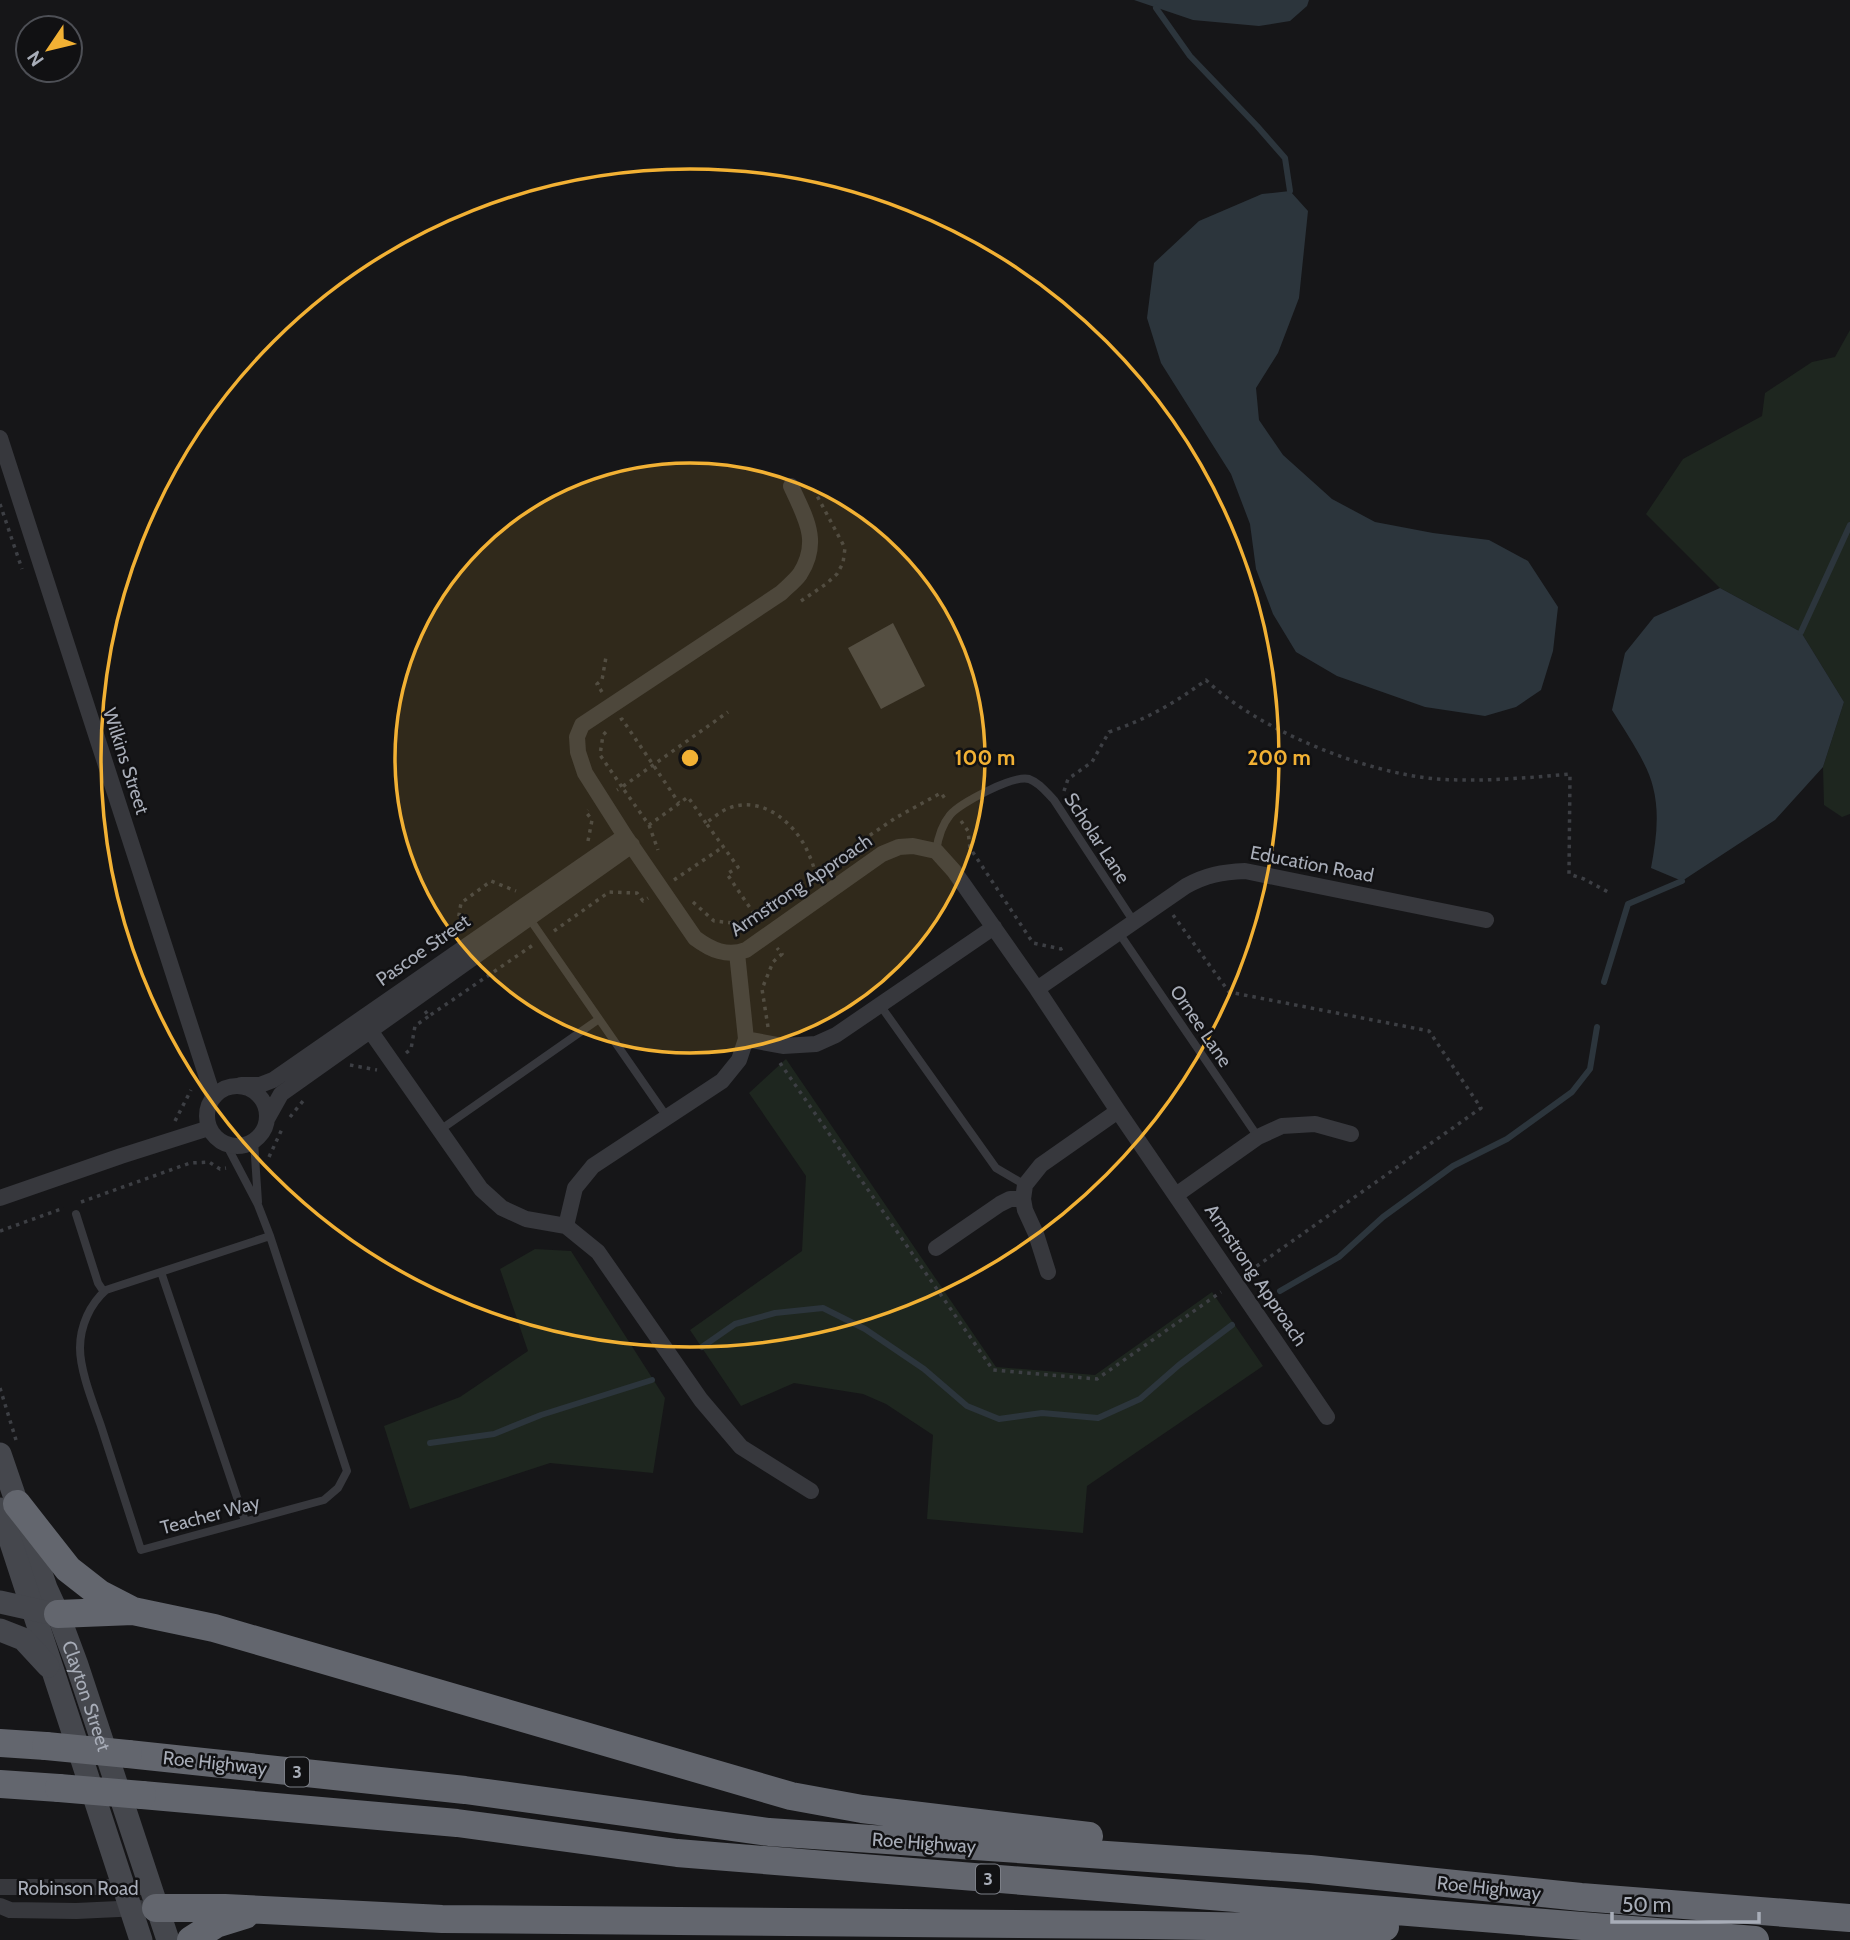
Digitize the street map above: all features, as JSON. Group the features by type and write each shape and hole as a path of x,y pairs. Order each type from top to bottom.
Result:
{"highway":[{"path":"8,1507 68,1569 100,1594 133,1611"},
{"path":"46,1612 133,1611 214,1628 791,1797 862,1809 1149,1843 1310,1869"},
{"name":"Roe Highway","path":"0,1743 465,1790 769,1832 1310,1869 1581,1897 1850,1919"},
{"name":"Roe Highway","path":"0,1784 457,1823 677,1853 1755,1940"},
{"path":"140,1898 261,1910 442,1919 1334,1928 1520,1922"},
{"path":"191,1940 216,1924 261,1910"}],"main road":[{"name":"Clayton Street","path":"10,1452 8,1507 46,1588 46,1612 54,1674 140,1898 168,1940"},
{"path":"0,1602 46,1612"},
{"name":"Clayton Street","path":"46,1612 78,1665 140,1898 141,1940"},
{"path":"0,1630 23,1639 54,1674"}],"street":[{"name":"Wilkins Street","path":"0,438 213,1097"},
{"name":"Armstrong Approach","path":"791,486 810,530 809,551 800,574 781,593 582,725 577,744 585,773 695,938 708,948 727,953 746,950 882,854 899,847 913,846 936,851 954,871 1038,989 1327,1417"},
{"name":"Pascoe Street","path":"241,1085 260,1085 273,1080 366,1025 529,918 629,841"},
{"name":"Pascoe Street","path":"267,1119 281,1094 366,1025 629,841"},
{"name":"Education Road","path":"1038,989 1186,886 1210,874 1245,871 1486,920"},
{"path":"746,1039 783,1046 816,1044 836,1035 993,927"},
{"path":"566,1226 575,1188 593,1166 722,1081 739,1060 746,1039 737,953"},
{"path":"366,1025 481,1189 502,1208 526,1219 566,1226 598,1252 701,1400 741,1447 811,1491"},
{"path":"230,1086 251,1088 265,1104 267,1119 261,1134 244,1145 234,1146 219,1140 208,1124 208,1103 213,1097 221,1089 230,1086"},
{"path":"936,1248 1000,1204 1024,1192 1041,1165 1118,1111"},
{"path":"0,1188 208,1124"},
{"path":"0,1198 208,1124"},
{"path":"1177,1195 1258,1137 1282,1126 1315,1124 1351,1134"},
{"path":"1024,1192 1024,1210 1036,1234 1048,1272"},
{"name":"Robinson Road","path":"0,1887 140,1898"},
{"name":"Robinson Road","path":"0,1906 10,1910 76,1911 140,1898"}],"lane":[{"name":"Scholar Lane","path":"954,811 1012,780 1027,779 1042,786 1134,922"},
{"path":"936,851 939,835 954,811"},
{"path":"529,918 667,1117"},
{"name":"Ornee Lane","path":"1119,933 1258,1137"},
{"path":"880,1005 996,1168 1024,1192"},
{"path":"440,1130 599,1019"},
{"path":"254,1141 258,1205"},
{"name":"Teacher Way","path":"104,1292 92,1305 82,1331 80,1348 88,1385 141,1550 324,1500 338,1488 347,1471 270,1236 258,1205 226,1144"},
{"path":"76,1214 98,1283 104,1292 270,1236"},
{"path":"162,1272 245,1521"}],"path":[{"path":"0,504 22,570"},
{"path":"1054,800 1062,795 1068,779 1092,762 1109,732 1153,715 1206,680 1221,695 1266,724 1323,750 1385,770 1436,779 1496,780 1570,774 1569,874 1584,878 1608,892"},
{"path":"622,787 728,712"},
{"path":"662,859 649,825 600,755 603,735 621,719 679,803"},
{"path":"692,902 714,921 743,924 897,817 941,793 968,831 970,848 1033,943 1061,949 1072,942"},
{"path":"649,825 688,797 738,867 727,874 782,954 773,962 762,989 772,1051 993,1370 1097,1379 1481,1108 1429,1031 1229,992 1164,902"},
{"path":"706,823 727,808 748,804 768,809 791,825 809,852 823,896"},
{"path":"670,874 678,886"},
{"path":"349,1065 382,1071 411,1049 415,1026 429,1016"},
{"path":"174,1122 191,1094 192,1087"},
{"path":"268,1160 285,1122 303,1101"},
{"path":"76,1204 191,1163 209,1162 220,1168 238,1167"},
{"path":"0,1231 64,1208"},
{"path":"0,1388 10,1452"}],"shaded area":[{"path":"1134,0 1309,0 1307,6 1290,21 1259,26 1193,20"},
{"path":"1290,191 1308,211 1299,298 1278,353 1256,388 1259,420 1283,455 1332,499 1375,522 1489,540 1528,561 1558,607 1553,651 1541,690 1516,707 1485,716 1425,707 1337,676 1296,652 1273,614 1256,569 1250,524 1231,474 1161,363 1147,318 1154,263 1199,221 1262,194"},
{"path":"1850,330 1850,814 1842,817 1824,805 1823,767 1844,702 1801,632 1720,588 1646,514 1683,459 1762,416 1765,393 1812,362 1835,357"},
{"path":"1720,588 1801,632 1844,702 1823,767 1775,820 1682,881 1651,868 1657,817 1653,787 1641,758 1612,710 1625,653 1654,617"},
{"path":"786,1059 996,1367 1095,1375 1212,1292 1263,1366 1087,1486 1083,1533 927,1519 933,1435 886,1404 863,1394 794,1383 741,1406 690,1330 802,1251 806,1176 749,1093"},
{"path":"535,1249 571,1251 665,1398 653,1473 550,1463 410,1509 384,1426 460,1397 528,1351 500,1269"}],"building":[{"path":"893,623 925,686 881,709 848,648"}],"waterway":[{"path":"1156,8 1190,56 1285,158 1290,191"},
{"path":"1801,632 1850,525"},
{"path":"1604,982 1628,904 1682,881"},
{"path":"1280,1291 1339,1257 1383,1217 1453,1166 1507,1139 1572,1092 1590,1069 1597,1027"},
{"path":"702,1347 735,1324 775,1313 823,1308 865,1329 924,1369 967,1406 999,1419 1042,1413 1098,1418 1140,1399 1232,1325"},
{"path":"430,1443 494,1434 541,1415 652,1380"}]}
